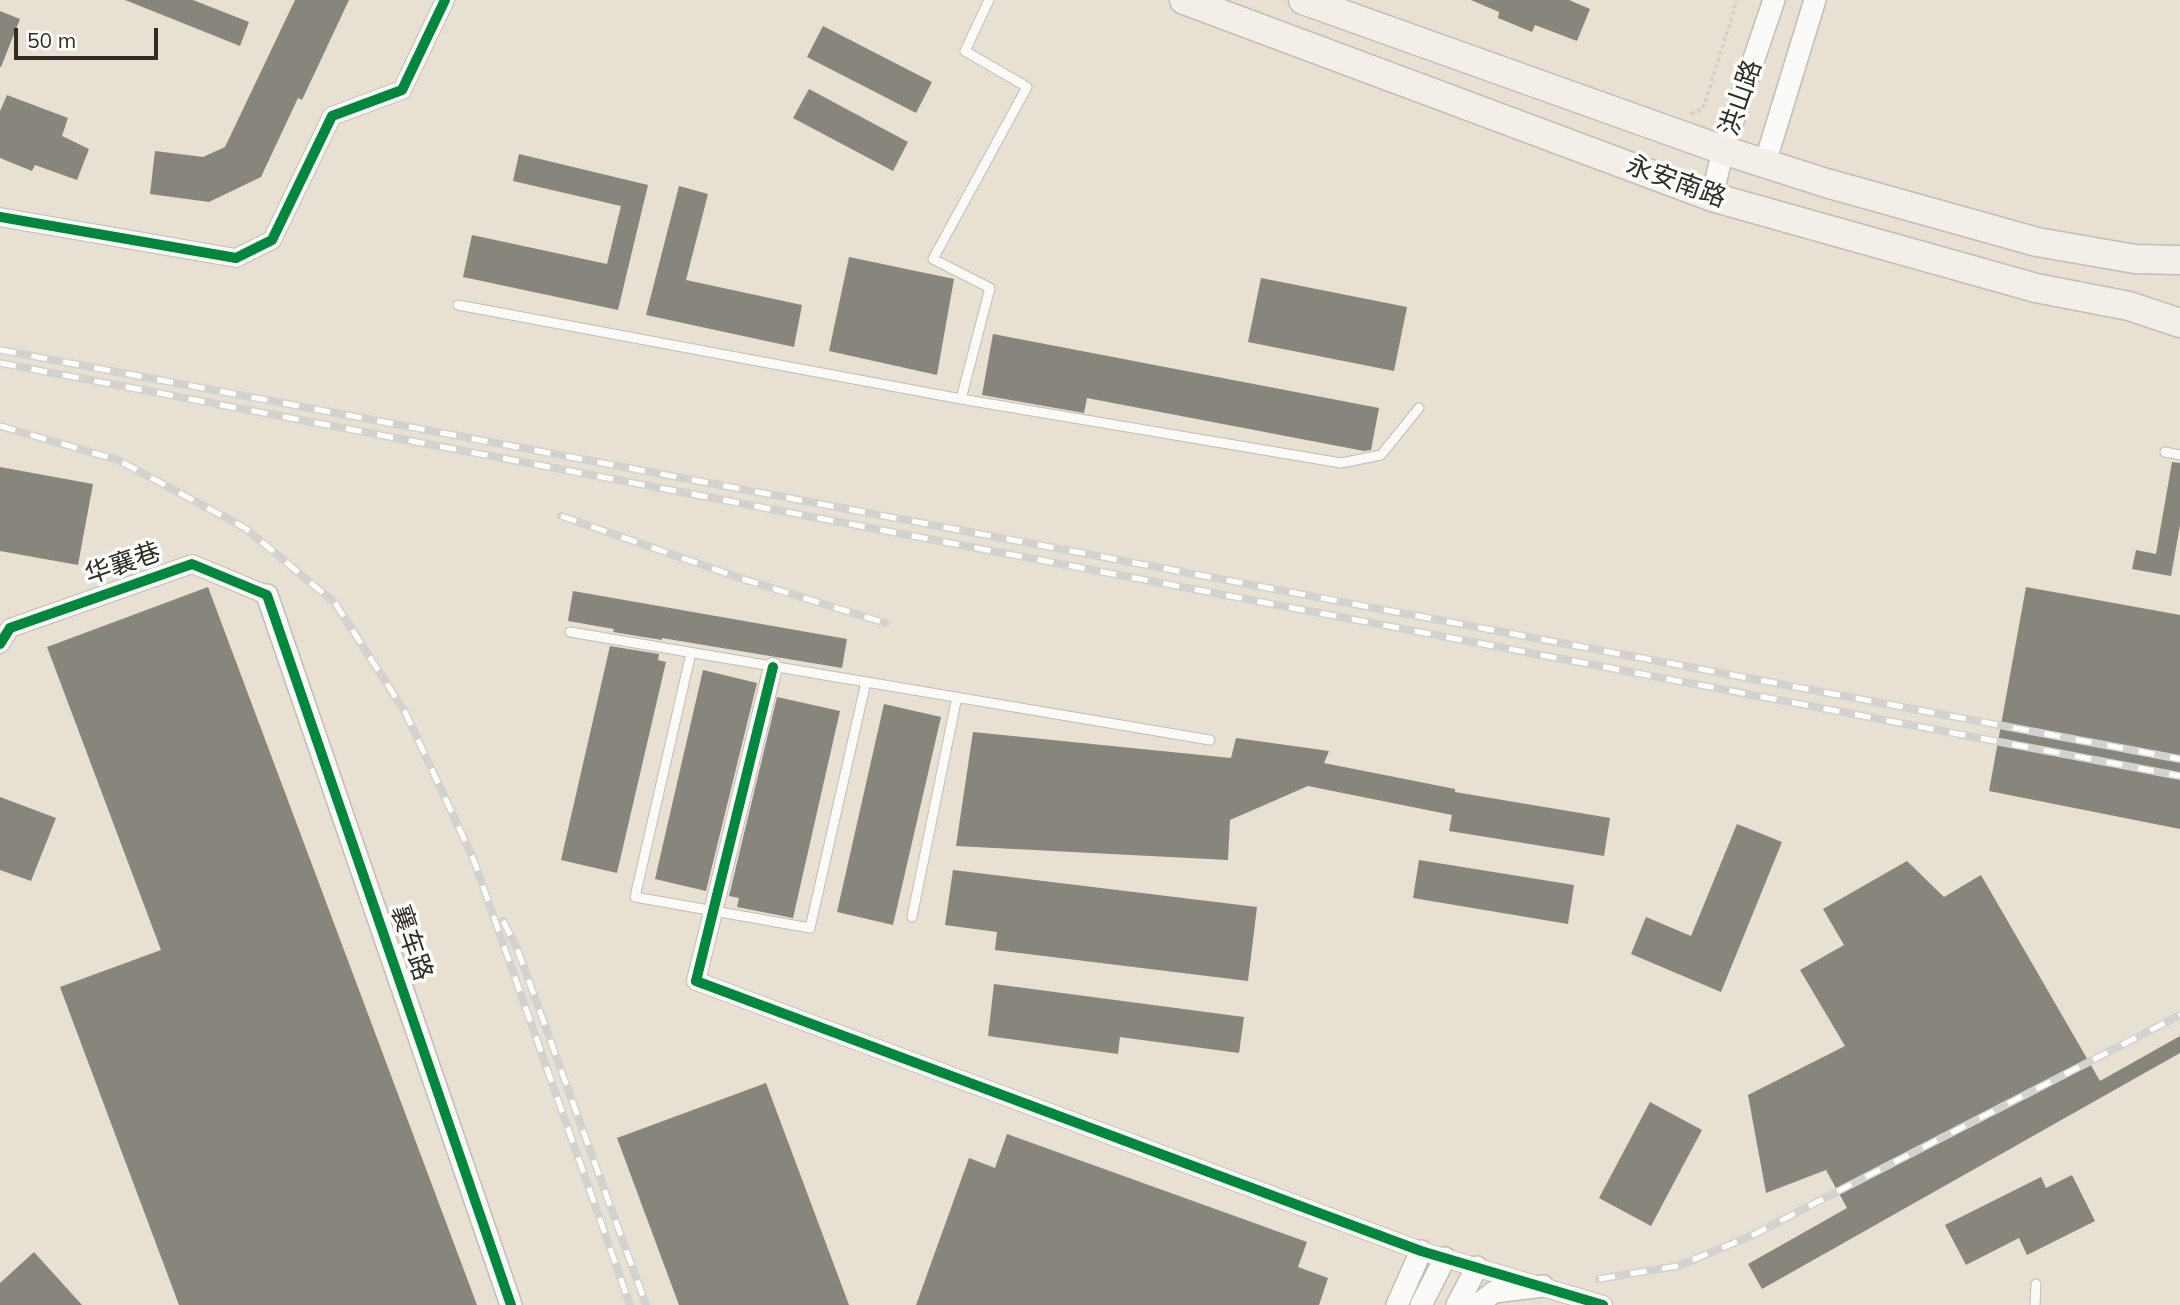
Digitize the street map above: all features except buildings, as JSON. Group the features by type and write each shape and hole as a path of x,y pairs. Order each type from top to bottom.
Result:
{"main road":[{"name":"永安南路","path":"1184,0 1712,197 2036,288 2129,306 2180,323"},
{"name":"永安南路","path":"1303,0 1723,150 1826,183 2037,242 2136,258 2180,260"},
{"path":"2136,258 2180,267"},
{"path":"2129,306 2180,315"}],"street":[{"path":"0,217 236,258 272,240 332,116 402,90 445,0"},
{"name":"洪山路","path":"1712,197 1723,150 1774,0"},
{"name":"洪山路","path":"1765,163 1815,0"},
{"name":"华襄巷","path":"0,643 10,628 192,564 267,595"},
{"name":"襄车路","path":"267,595 511,1305"},
{"path":"773,667 696,981 1421,1251 1604,1305"},
{"path":"1396,1305 1421,1251"},
{"path":"1421,1305 1445,1258"},
{"path":"1457,1305 1477,1267"},
{"path":"1477,1305 1494,1293 1543,1286"}],"lane":[{"path":"961,399 990,288 933,259 1027,87 965,51 989,0"},
{"path":"458,305 961,399 1341,463 1381,455 1419,408"},
{"path":"2165,452 2180,455"},
{"path":"570,632 1210,740"},
{"path":"691,653 635,897 713,912 810,928 866,682"},
{"path":"912,917 957,697"},
{"path":"2035,1305 2036,1284"}],"path":[{"path":"1690,114 1703,109 1737,0"}],"railway":[{"path":"0,350 2180,759"},
{"path":"0,363 2180,776"},
{"path":"0,426 118,460 245,528 335,603 405,712 473,858 630,1305"},
{"path":"561,516 743,579 885,623"},
{"path":"503,921 517,948 646,1305"},
{"path":"1599,1279 1678,1266 1753,1235 2180,1015"}],"cycle path":[{"path":"0,217 236,258 272,240 332,116 402,90 445,0"},
{"path":"0,644 10,628 192,564 267,595 511,1305"},
{"path":"773,667 696,981 1421,1251 1603,1305"}]}
